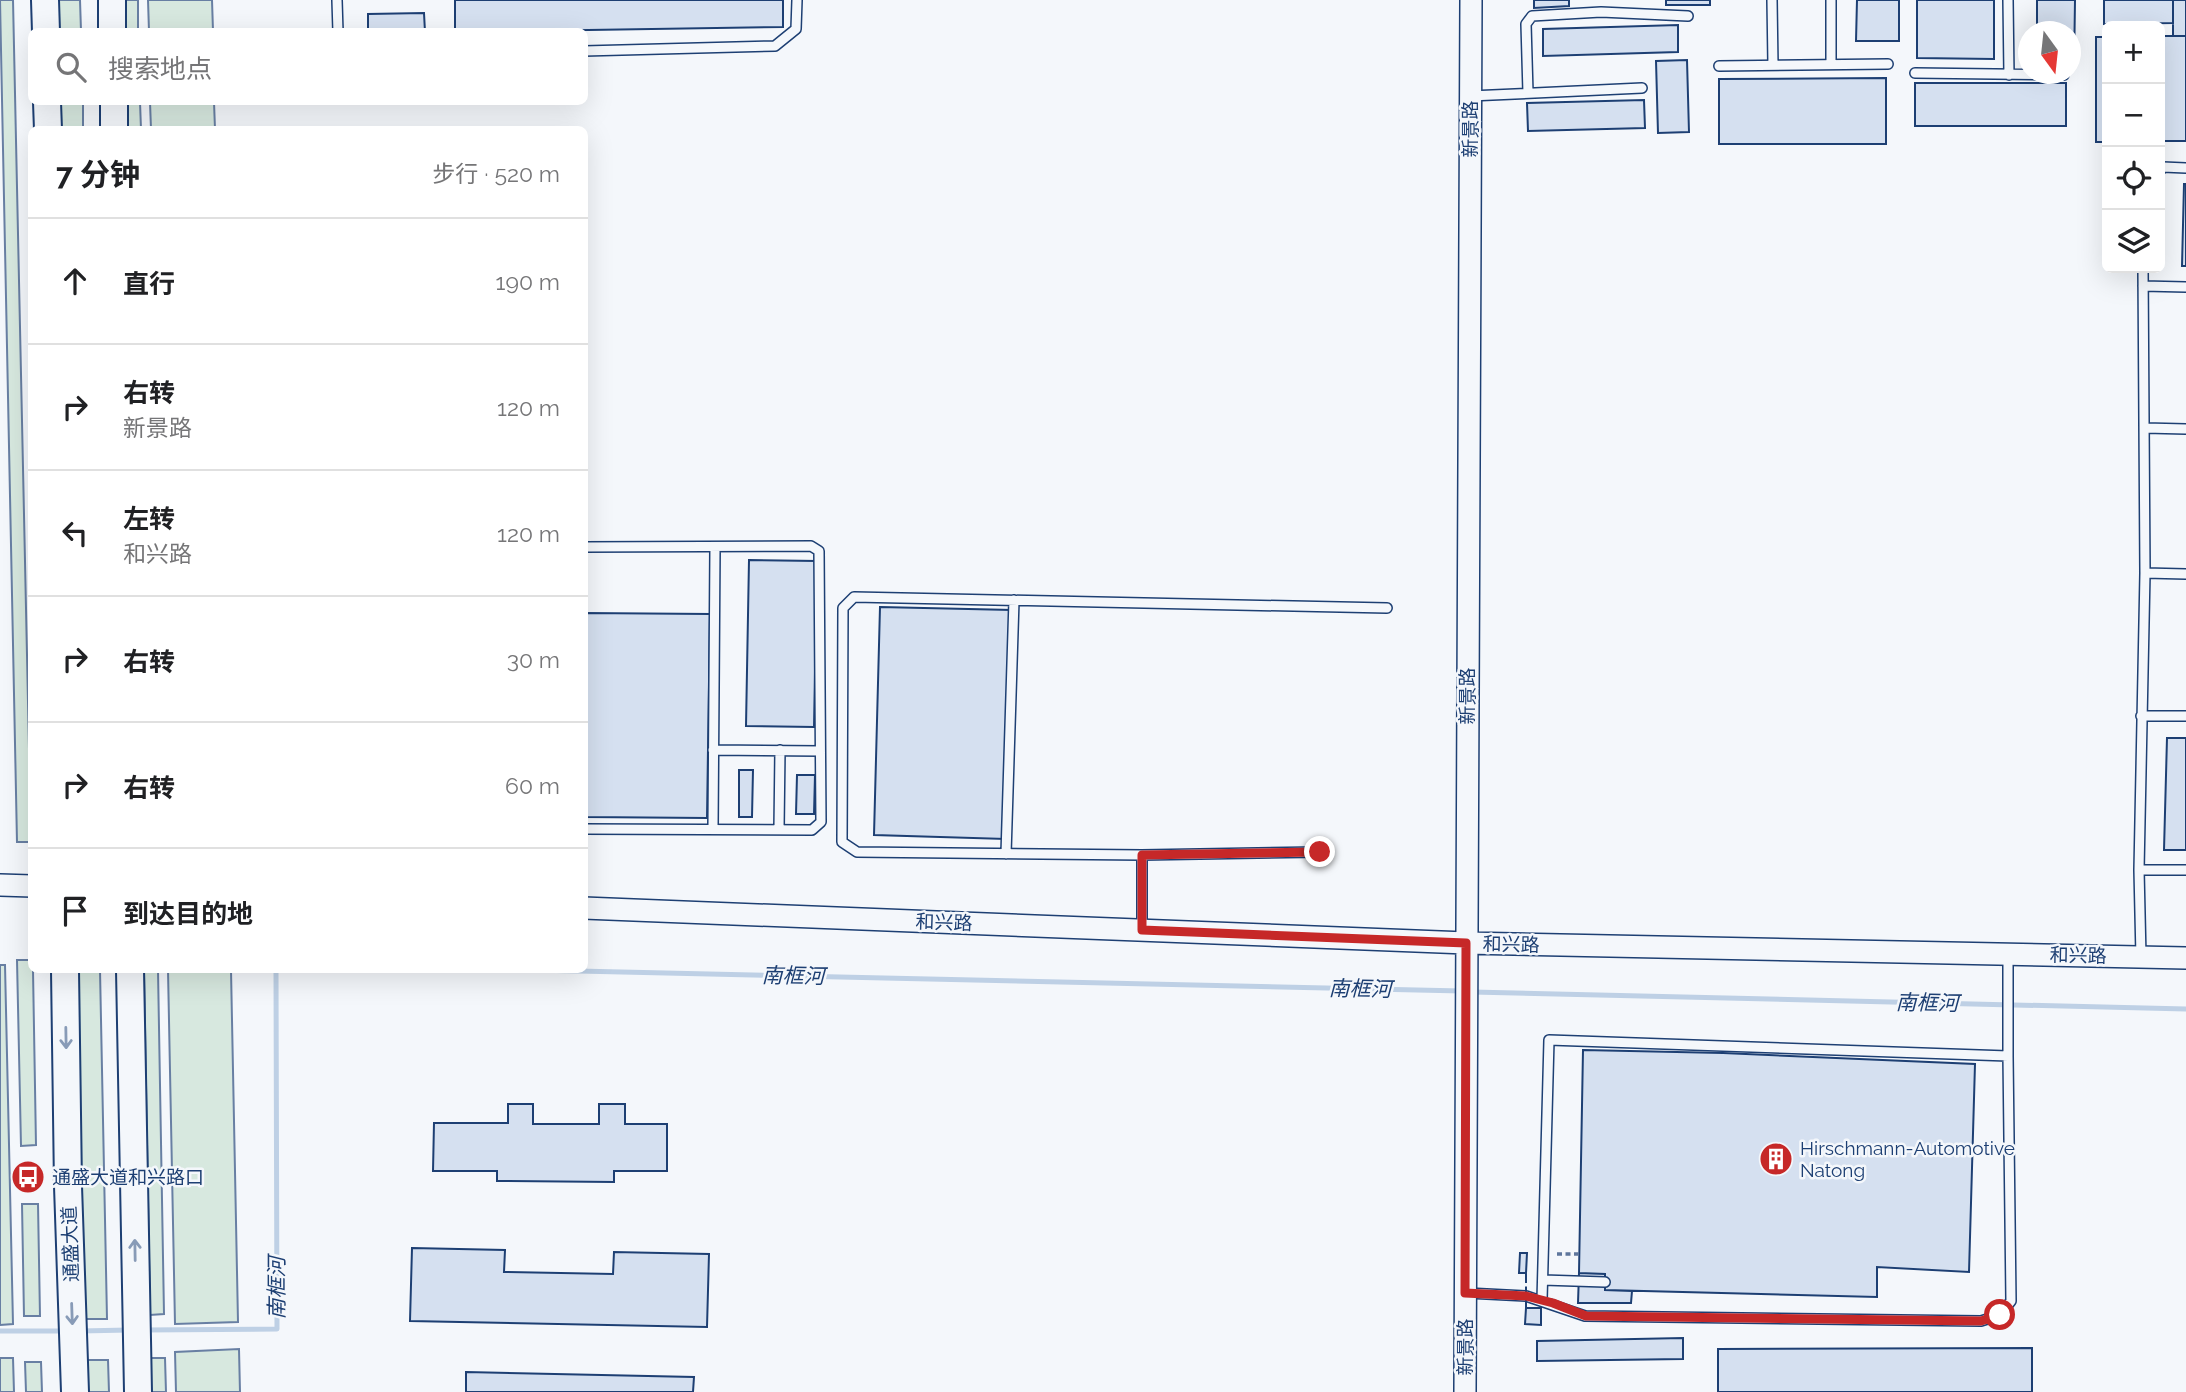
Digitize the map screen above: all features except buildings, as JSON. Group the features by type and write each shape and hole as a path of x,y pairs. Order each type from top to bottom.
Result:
{"main road":[{"path":"45,0 46,28"},
{"path":"112,0 112,28"},
{"path":"47,105 48,126"},
{"path":"114,105 114,126"},
{"name":"通盛大道","path":"65,973 68,1186 75,1392"},
{"path":"130,973 138,1392"}],"street":[{"name":"新景路","path":"1465,1392 1471,0"},
{"path":"0,885 28,886"},
{"name":"和兴路","path":"588,908 1466,943 2186,958"}],"lane":[{"path":"337,0 338,28"},
{"path":"588,51 775,46 796,29 797,0"},
{"path":"1601,0 1601,12"},
{"path":"1772,0 1773,65"},
{"path":"1831,0 1831,64"},
{"path":"2008,0 2009,75"},
{"path":"1528,93 1526,24 1532,16 1601,12 1688,16"},
{"path":"1719,66 1888,64"},
{"path":"1915,73 2018,75"},
{"path":"1471,96 1642,88"},
{"path":"2165,167 2186,168"},
{"path":"2141,957 2139,870 2145,573 2143,273"},
{"path":"2143,286 2186,287"},
{"path":"2145,428 2186,429"},
{"path":"588,547 811,546 819,551 821,822 812,830 588,829"},
{"path":"713,829 715,547"},
{"path":"2145,573 2186,574"},
{"path":"1320,852 1142,855 857,852 842,842 843,608 854,597 1387,608"},
{"path":"1006,854 1014,600"},
{"path":"2141,716 2186,716"},
{"path":"713,750 820,751"},
{"path":"779,830 780,750"},
{"path":"1142,855 1142,930"},
{"path":"2139,870 2186,870"},
{"path":"1465,1293 1526,1296 1586,1316 1981,1321 2000,1315 2011,1301 2008,954"},
{"path":"1542,1300 1549,1040 2008,1056"},
{"path":"1542,1280 1605,1282"}],"path":[{"path":"1543,1253 1579,1254"}],"shaded area":[{"path":"0,0 13,0 28,702 28,842 17,842"},
{"path":"56,0 80,0 81,28 57,28"},
{"path":"123,0 138,0 138,28 124,28"},
{"path":"148,0 212,0 213,28 149,28"},
{"path":"58,105 83,105 83,126 59,126"},
{"path":"125,105 140,105 141,126 126,126"},
{"path":"150,105 214,105 215,126 151,126"},
{"path":"17,960 28,960 28,973 33,973 36,1145 21,1146"},
{"path":"0,965 5,965 13,1324 0,1325"},
{"path":"76,973 100,973 107,1319 83,1319"},
{"path":"144,973 158,973 164,1314 150,1315"},
{"path":"168,973 231,973 238,1322 175,1324"},
{"path":"22,1204 38,1204 40,1316 24,1316"},
{"path":"239,1349 240,1392 176,1392 175,1352"},
{"path":"0,1358 13,1358 14,1392 0,1392"},
{"path":"151,1358 165,1358 166,1392 151,1392"},
{"path":"84,1360 108,1360 109,1392 84,1392"},
{"path":"25,1362 41,1362 42,1392 26,1392"}],"waterway":[{"name":"南框河","path":"588,971 1462,991"},
{"name":"南框河","path":"143,1330 277,1329 276,973"},
{"name":"南框河","path":"1472,992 2186,1009"},
{"name":"南框河","path":"80,1331 129,1330"},
{"name":"南框河","path":"0,1331 66,1331"}],"fence":[{"path":"1526,1273 1526,1308"}],"place":[{"name":"Hirschmann-Automotive Natong","path":"1776,1159"},
{"name":"通盛大道和兴路口","path":"28,1177"}],"route":[{"path":"1320,852 1142,855 1142,930 1466,943 1465,1293 1526,1296 1586,1316 1981,1321 2000,1315"}]}
